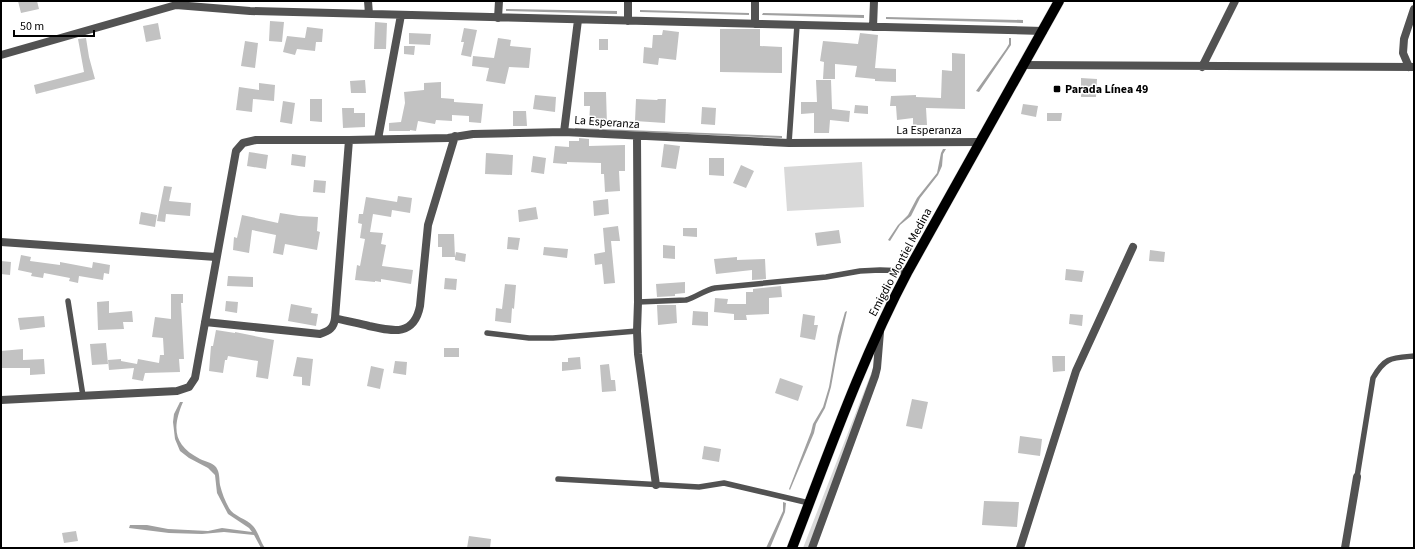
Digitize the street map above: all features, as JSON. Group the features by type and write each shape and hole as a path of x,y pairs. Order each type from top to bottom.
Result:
{"main road":[{"name":"Emigdio Montiel Medina","path":"792,548 845,409 881,324 908,271 1042,31 1055,2"}],"street":[{"path":"368,1 369,14"},
{"path":"498,18 499,1"},
{"path":"628,1 628,21"},
{"path":"755,1 755,24"},
{"path":"873,27 874,1"},
{"path":"1202,67 1235,1"},
{"path":"1,55 176,6 250,11 1042,31"},
{"path":"1023,65 1411,67 1403,53 1404,39 1414,9"},
{"path":"378,139 402,15"},
{"path":"564,132 578,20"},
{"name":"La Esperanza","path":"216,257 236,151 243,143 256,140 448,138 473,134 564,132 789,143 980,142"},
{"path":"335,318 390,331 402,330 411,325 418,316 428,225 455,136"},
{"path":"636,136 638,354 656,485"},
{"path":"205,322 320,334 327,332 331,328 335,318 349,140"},
{"path":"1,242 216,257 194,378 189,387 177,391 1,400"},
{"path":"1020,548 1076,371 1133,246"},
{"path":"812,548 875,376 881,324"},
{"path":"1345,548 1357,477"}],"lane":[{"path":"789,143 797,25"},
{"path":"638,302 686,300 715,288 826,277 867,271 908,271"},
{"path":"68,301 83,396"},
{"path":"487,333 528,338 553,338 637,331"},
{"path":"1357,477 1373,378 1380,366 1387,361 1395,357 1414,356"},
{"path":"558,479 699,487 724,483 809,503"}],"shaded area":[{"path":"506,9 617,11 617,14 506,11"},
{"path":"640,10 749,13 749,15 640,12"},
{"path":"763,13 864,15 864,18 762,15"},
{"path":"886,17 1023,20 1023,23 886,19"},
{"path":"1009,38 1011,38 1011,45 979,92 976,91 1006,49 1009,44"},
{"path":"575,129 782,136 782,138"},
{"path":"943,149 946,149 943,154 942,166 938,175 920,198 911,216 900,225 890,241 888,240 898,225 908,215 917,198 937,173"},
{"path":"862,162 864,207 787,211 784,167"},
{"path":"847,311 831,387 825,408 816,424 814,433 790,490 789,489 813,424 823,407 829,387 838,336 845,312"},
{"path":"874,366 875,367 808,548 803,548"},
{"path":"180,402 183,402 179,411 176,428 180,442 191,454 216,467 219,473 220,485 229,508 253,526 265,548 261,548 254,535 224,532 202,534 169,533 129,528 130,525 147,525 168,529 208,531 222,528 252,532 249,528 228,514 217,493 215,475 208,468 189,458 180,451 175,439 173,422 174,414"},
{"path":"783,502 786,503 785,512 770,548 766,548 783,511"}],"building":[{"path":"18,1 37,1 39,9 21,13"},
{"path":"270,21 284,22 282,42 269,41"},
{"path":"375,22 387,23 386,49 374,49"},
{"path":"158,23 161,39 146,42 143,26"},
{"path":"307,27 323,29 322,42 316,42 315,51 297,49 295,55 283,52 287,36 305,38"},
{"path":"464,28 477,30 471,57 461,55 464,42 461,42"},
{"path":"720,29 760,29 760,46 782,47 782,73 720,72"},
{"path":"663,30 679,32 676,60 659,58 658,65 643,63 644,47 652,48 653,35 662,35"},
{"path":"409,33 431,34 430,45 409,44"},
{"path":"860,33 878,35 875,68 896,69 896,82 875,81 875,79 855,77 857,66 835,64 835,79 823,79 824,62 820,61 823,41 858,44"},
{"path":"86,38 95,79 36,94 34,85 84,72 78,39"},
{"path":"498,38 511,40 510,46 531,48 529,68 509,67 505,84 486,81 489,68 472,66 473,56 494,58"},
{"path":"599,39 608,39 608,50 599,50"},
{"path":"245,41 258,43 255,68 241,66"},
{"path":"404,46 415,46 414,55 404,54"},
{"path":"952,53 965,54 965,109 926,108 927,125 913,125 913,118 897,120 896,106 890,106 891,96 916,95 916,97 941,98 942,70 952,71"},
{"path":"1081,78 1097,79 1096,97 1081,97"},
{"path":"365,80 366,93 351,93 350,81"},
{"path":"816,80 831,80 832,109 850,111 849,122 830,120 829,133 814,133 814,113 801,114 801,102 817,102"},
{"path":"441,82 441,98 454,99 454,102 483,104 481,123 469,122 469,116 452,115 452,121 436,120 435,124 418,121 416,131 389,131 389,123 401,122 405,103 404,92 424,90 424,83"},
{"path":"259,83 275,85 274,101 253,99 252,112 236,110 239,87 259,90"},
{"path":"584,92 606,92 607,125 589,125 590,106 584,106"},
{"path":"535,95 556,97 555,112 533,109"},
{"path":"310,99 322,99 322,122 310,121"},
{"path":"636,99 666,99 665,123 635,121"},
{"path":"283,101 295,103 292,124 280,122"},
{"path":"1023,104 1038,106 1036,117 1021,114"},
{"path":"855,105 868,106 868,114 854,113"},
{"path":"702,107 716,108 715,125 701,124"},
{"path":"342,108 354,108 354,113 365,113 365,127 343,128"},
{"path":"513,111 526,111 527,126 513,126"},
{"path":"1047,113 1062,113 1061,121 1047,121"},
{"path":"579,138 589,139 589,146 625,145 625,171 619,171 620,191 605,192 604,174 601,174 601,163 553,163 555,146 569,147 569,141 579,141"},
{"path":"664,144 680,146 676,169 661,167"},
{"path":"249,152 268,155 266,169 247,166"},
{"path":"486,153 513,155 512,175 485,174"},
{"path":"292,154 306,156 305,167 291,165"},
{"path":"533,156 546,158 544,174 531,172"},
{"path":"709,158 724,158 724,176 709,175"},
{"path":"741,165 754,171 746,188 733,183"},
{"path":"314,180 326,181 325,193 313,192"},
{"path":"164,186 172,187 169,201 191,203 190,216 166,214 165,222 157,221"},
{"path":"398,196 412,198 410,213 392,210 391,217 373,214 370,232 383,233 381,244 386,245 382,266 413,270 411,284 381,279 381,282 355,280 357,265 360,266 365,239 360,238 362,224 358,223 359,214 363,214 366,197 397,202"},
{"path":"608,199 609,214 594,216 593,201"},
{"path":"536,207 538,219 519,222 518,210"},
{"path":"141,212 157,215 155,227 139,224"},
{"path":"280,213 318,217 317,231 320,232 317,250 285,244 283,255 273,253 276,235 252,230 249,253 233,250 234,237 237,238 242,215 278,223"},
{"path":"618,226 620,241 611,241 615,283 604,284 602,264 595,265 594,254 605,252 603,228"},
{"path":"683,228 697,228 697,237 683,236"},
{"path":"839,230 841,243 817,246 815,233"},
{"path":"438,234 454,234 455,257 442,257 442,247 438,247"},
{"path":"508,237 520,238 518,250 507,249"},
{"path":"663,245 675,246 675,259 663,258"},
{"path":"544,247 568,249 567,258 543,255"},
{"path":"1150,250 1165,252 1164,262 1149,261"},
{"path":"456,252 466,254 465,262 455,260"},
{"path":"21,255 31,257 30,261 60,265 60,262 92,268 93,262 110,265 109,274 104,273 103,280 79,276 78,283 69,281 70,278 44,273 43,278 31,276 32,273 18,270"},
{"path":"737,257 737,260 765,259 766,279 752,280 752,270 716,274 714,259"},
{"path":"1,261 11,262 10,275 1,274"},
{"path":"1066,269 1084,271 1082,282 1065,280"},
{"path":"228,276 253,277 253,287 227,286"},
{"path":"445,278 457,279 456,290 444,289"},
{"path":"685,282 685,293 675,294 675,296 657,297 656,284"},
{"path":"505,284 516,285 511,323 495,321 496,308 502,309"},
{"path":"781,286 782,297 769,298 769,314 746,315 747,320 734,320 734,314 714,312 715,298 728,299 727,304 746,304 746,292 753,292 753,289"},
{"path":"171,294 183,294 183,303 181,303 184,359 179,359 180,372 145,373 143,381 132,379 134,368 109,370 108,360 121,359 121,361 137,364 138,359 159,363 160,355 164,355 163,338 152,337 155,317 171,319"},
{"path":"109,301 109,313 132,311 133,322 123,322 124,329 98,330 97,302"},
{"path":"226,301 238,302 237,313 225,311"},
{"path":"291,304 312,308 311,313 318,314 316,326 288,321"},
{"path":"657,305 676,305 677,323 658,325"},
{"path":"693,311 708,312 708,326 692,325"},
{"path":"803,314 815,316 814,325 818,325 815,340 800,337"},
{"path":"1070,314 1083,315 1082,326 1069,324"},
{"path":"44,316 45,327 20,330 18,318"},
{"path":"216,330 235,332 274,340 268,379 256,377 258,361 228,356 227,360 225,360 223,373 209,371 211,346 213,346"},
{"path":"106,343 108,364 92,365 90,344"},
{"path":"444,348 459,348 459,357 444,357"},
{"path":"23,349 23,360 44,359 45,374 30,375 30,368 1,368 1,351"},
{"path":"1052,356 1065,356 1065,371 1053,372"},
{"path":"297,357 313,359 310,386 302,385 302,377 293,376"},
{"path":"580,357 581,369 562,371 562,362 568,362 568,358"},
{"path":"395,361 407,362 406,375 393,373"},
{"path":"609,364 611,380 615,380 616,391 602,392 600,365"},
{"path":"371,366 384,369 380,389 367,386"},
{"path":"780,378 803,386 798,401 775,393"},
{"path":"912,399 928,402 922,429 906,426"},
{"path":"1020,436 1042,439 1040,456 1018,453"},
{"path":"704,446 721,449 719,462 702,459"},
{"path":"984,501 1019,502 1017,527 982,525"},
{"path":"76,531 78,541 64,543 62,533"},
{"path":"469,536 491,539 490,548 467,548"}],"place":[{"name":"Parada Línea 49","path":"1057,89"}]}
